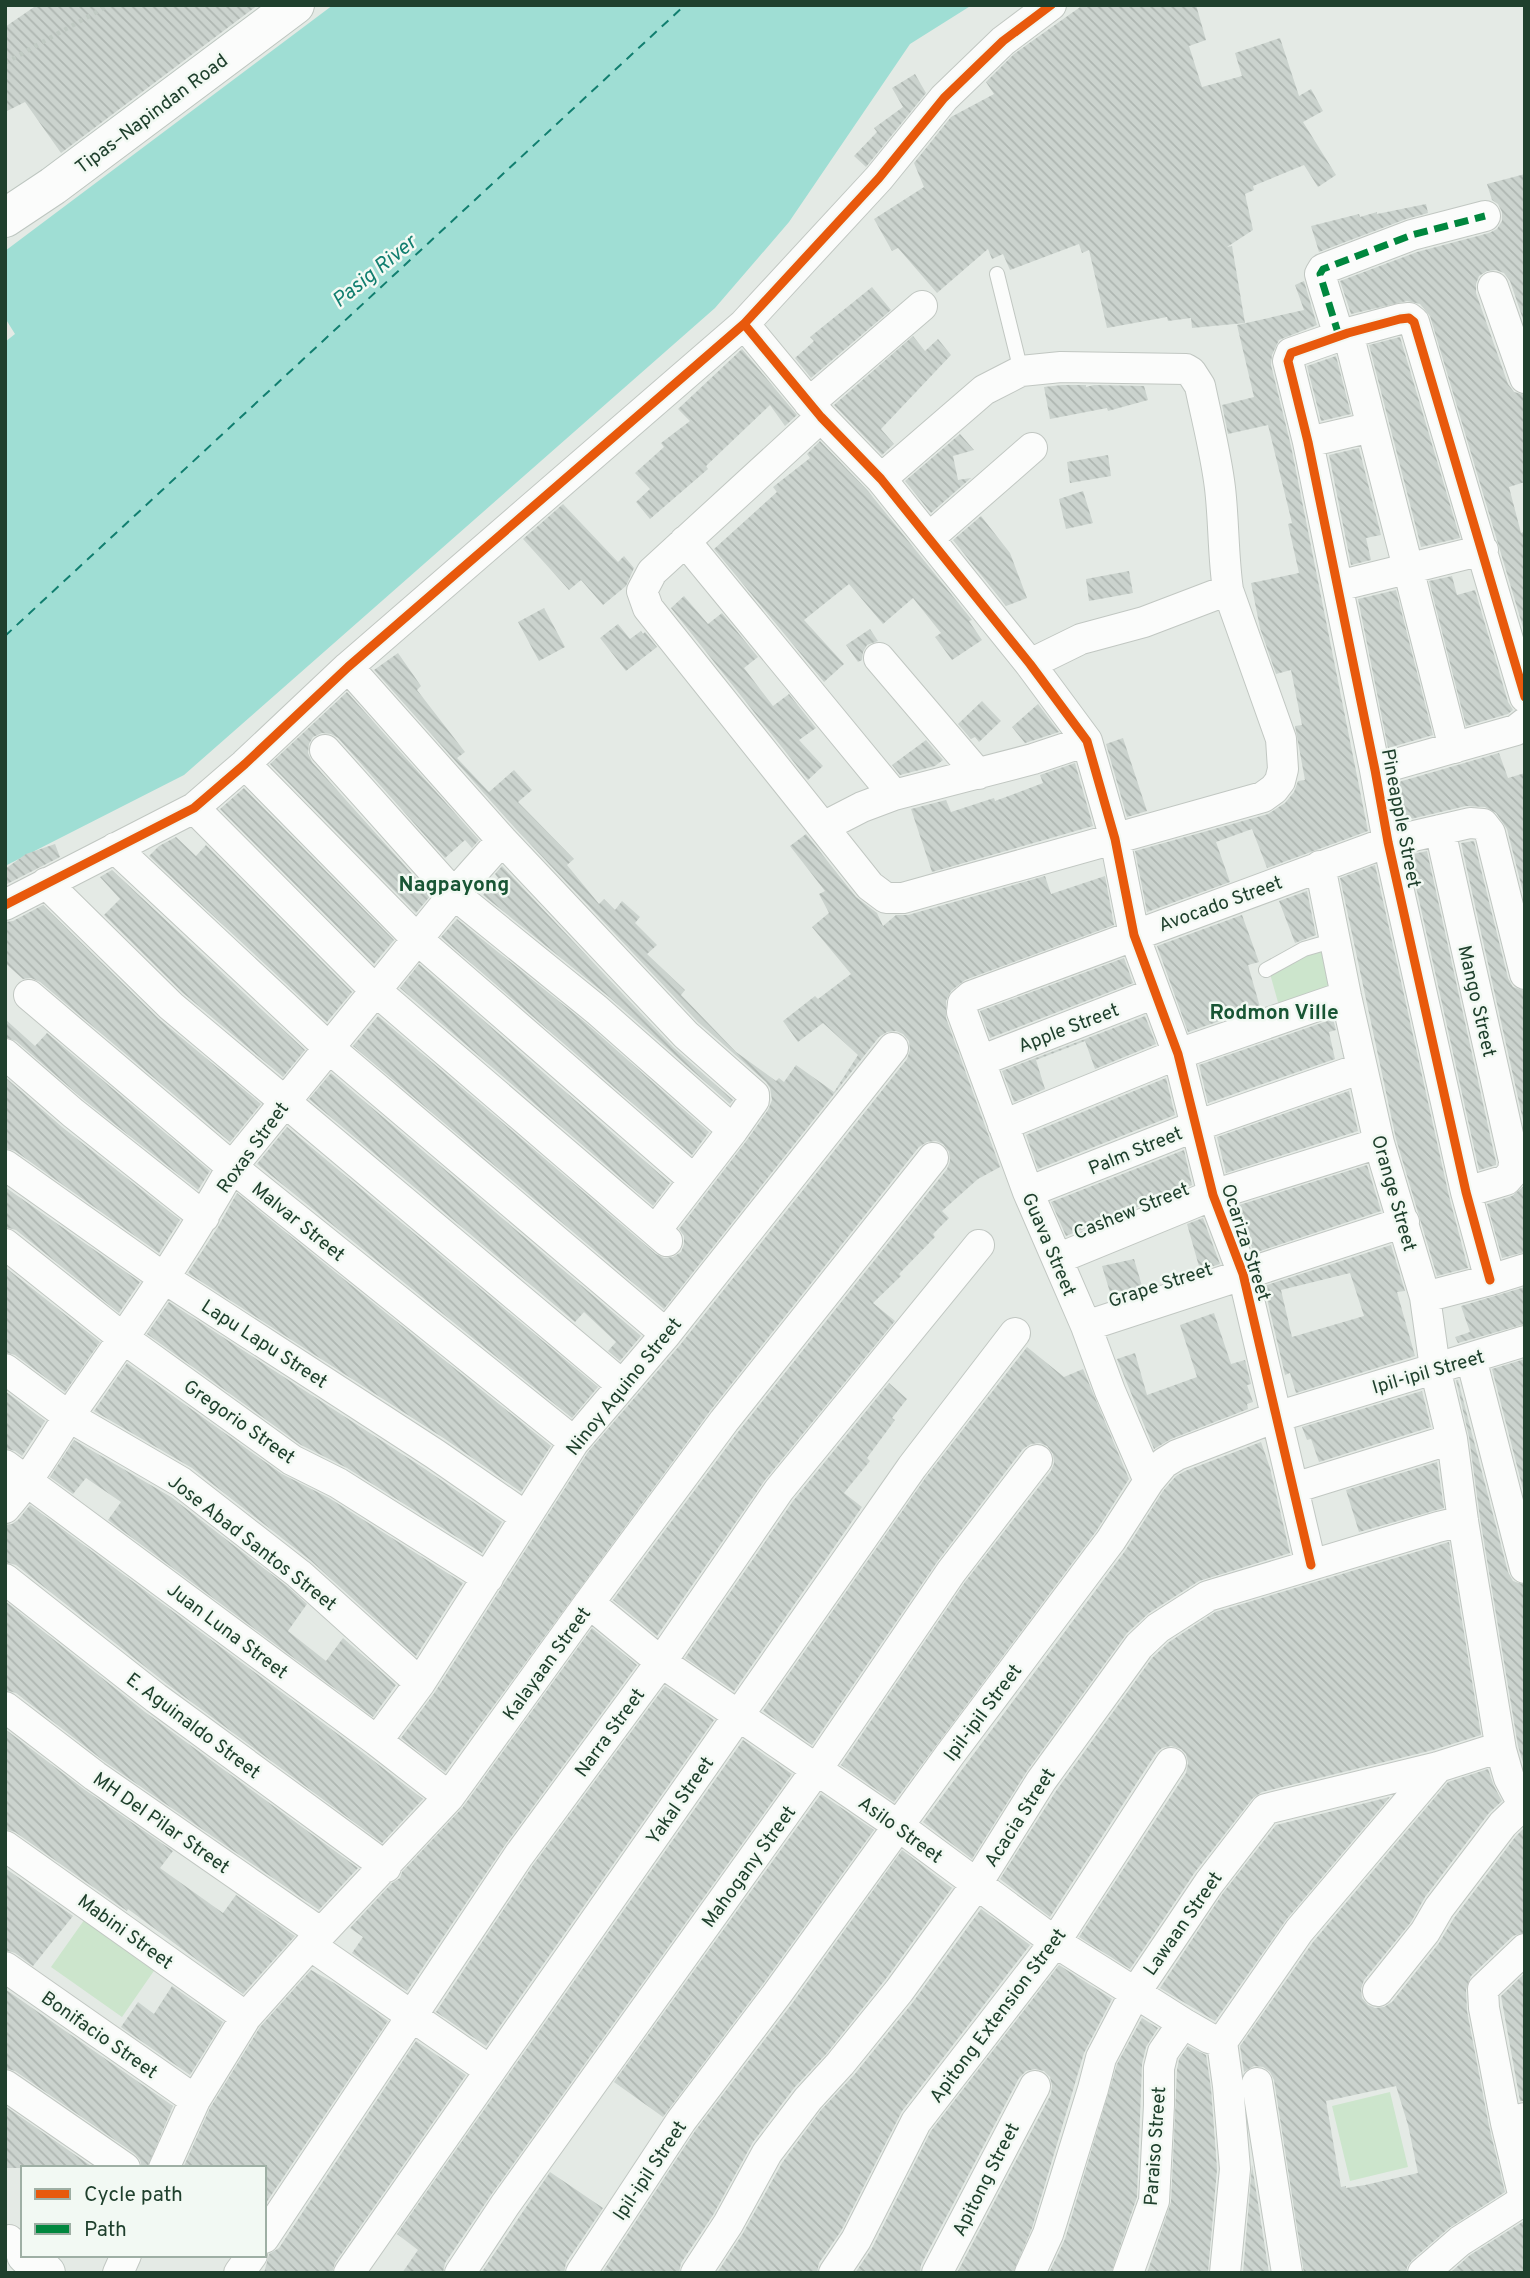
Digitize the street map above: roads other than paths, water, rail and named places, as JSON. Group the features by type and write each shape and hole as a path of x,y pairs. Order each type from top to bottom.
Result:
{"main road":[{"name":"Tipas–Napindan Road","path":"5,219 295,5"},
{"path":"27,2257 46,2273"}],"street":[{"path":"5,905 194,808 348,667 744,324 878,178 944,98 1003,41 1051,5"},
{"path":"1454,748 1372,427 1344,334 1320,274 1323,269 1412,235 1485,216"},
{"path":"1493,287 1525,378"},
{"path":"881,478 984,390 1021,371 1061,367 1186,369 1191,372 1200,386 1219,485 1228,590 1281,739 1283,769 1280,781 1274,789 1263,797 1115,839 904,898 886,898 870,886 648,608 642,591 652,572 922,306"},
{"path":"1344,334 1400,319 1409,318 1415,322 1525,697"},
{"path":"744,324 815,410 881,478 1030,664 1087,741 978,775 894,795 862,807 823,827"},
{"name":"Pineapple Street","path":"1344,334 1291,353 1288,361 1338,586 1388,842 1466,1192 1490,1280"},
{"path":"1308,442 1372,427"},
{"path":"929,538 1032,448"},
{"path":"685,541 894,795"},
{"path":"1338,586 1483,550"},
{"path":"1030,664 1081,639 1144,622 1228,590"},
{"path":"879,658 978,775"},
{"path":"194,808 376,991 662,1236 694,1180 733,1130 754,1100 754,1095 686,1035 502,840 348,667"},
{"path":"1375,770 1516,730 1525,723"},
{"name":"Ocariza Street","path":"1087,741 1115,839 1134,935 1178,1054 1213,1195 1243,1275 1311,1565"},
{"path":"325,750 454,894 597,1010 733,1130"},
{"path":"245,764 417,939 694,1180"},
{"name":"Avocado Street","path":"963,1003 971,996 1320,866 1388,842 1470,822 1483,824 1490,833 1525,974"},
{"name":"Mango Street","path":"1440,830 1514,1161 1513,1172 1506,1180 1466,1192"},
{"name":"Roxas Street","path":"5,1508 17,1473 68,1416 123,1338 204,1217 232,1167 454,894 502,840"},
{"path":"115,848 329,1048 666,1334"},
{"name":"Orange Street","path":"1320,866 1379,1143 1425,1297 1435,1368 1452,1439 1501,1750 1509,1778 1524,1806"},
{"path":"46,883 172,1006 622,1385"},
{"name":"Apple Street","path":"980,1061 1155,993"},
{"name":"Malvar Street","path":"29,995 232,1167 574,1442"},
{"path":"1003,1125 1178,1054 1346,996"},
{"name":"Guava Street","path":"963,1003 962,1012 1028,1192 1149,1481"},
{"name":"Ninoy Aquino Street","path":"377,1741 420,1683 574,1442 666,1334 892,1048"},
{"path":"5,1054 73,1113 204,1217"},
{"name":"Palm Street","path":"1028,1192 1196,1126 1362,1068"},
{"name":"Cashew Street","path":"1057,1259 1213,1195 1379,1143"},
{"name":"Kalayaan Street","path":"165,2166 195,2101 246,2017 449,1797 724,1421 933,1158"},
{"name":"Lapu Lapu Street","path":"5,1166 164,1278 435,1454 526,1517"},
{"name":"Grape Street","path":"1086,1326 1404,1222"},
{"name":"Gregorio Street","path":"5,1244 123,1338 292,1460 338,1483 488,1578"},
{"name":"Narra Street","path":"266,2235 519,1854 660,1662 779,1490 979,1245"},
{"path":"1425,1297 1525,1269"},
{"name":"Yakal Street","path":"349,2273 912,1467 1015,1333"},
{"name":"Ipil-ipil Street","path":"581,2273 681,2121 1111,1540 1149,1481 1164,1463 1177,1455 1276,1417 1435,1368 1523,1348"},
{"path":"1471,1359 1525,1567"},
{"name":"Jose Abad Santos Street","path":"5,1369 68,1416 181,1482 299,1574 420,1683"},
{"path":"1294,1488 1452,1439"},
{"name":"Mahogany Street","path":"460,2273 505,2205 817,1769 951,1572 1037,1460"},
{"name":"Juan Luna Street","path":"17,1473 449,1797"},
{"name":"Acacia Street","path":"696,2273 728,2224 767,2153 808,2099 899,1991 976,1885 1041,1781 1139,1646 1158,1628 1208,1596 1463,1521"},
{"name":"E. Aguinaldo Street","path":"5,1579 156,1698 386,1867"},
{"name":"Asilo Street","path":"589,1603 660,1662 900,1827 1055,1942 1183,2023 1222,2042"},
{"name":"MH Del Pilar Street","path":"5,1707 316,1939 411,2015 489,2070"},
{"name":"Lawaan Street","path":"1030,2273 1048,2234 1101,2058 1135,1993 1209,1883 1266,1809 1501,1750"},
{"name":"Apitong Extension Street","path":"834,2273 856,2240 916,2122 1055,1942 1171,1763"},
{"path":"1225,2273 1236,2169 1222,2042 1299,1931 1438,1767"},
{"path":"1378,1991 1425,1932 1439,1908 1503,1824 1524,1806"},
{"name":"Mabini Street","path":"5,1846 246,2017"},
{"path":"1423,2273 1460,2241 1524,2198 1515,2121 1484,2008 1483,1989 1525,1949"},
{"name":"Bonifacio Street","path":"5,1968 195,2101"},
{"name":"Paraiso Street","path":"1128,2273 1154,2201 1159,2068 1163,2052 1183,2023"},
{"path":"1256,2082 1287,2273"},
{"path":"5,2085 122,2166"},
{"name":"Apitong Street","path":"937,2273 1035,2086"},
{"path":"118,2273 125,2257"},
{"path":"239,2273 250,2257"}],"lane":[{"path":"997,274 1021,371"},
{"path":"1266,970 1304,949 1335,940"}],"water":[{"name":"Pasig River","path":"333,5 972,5 910,44 789,222 715,308 184,775 5,866 5,342 15,334 5,318 5,251"}],"district":[{"name":"Nagpayong","path":"454,884"},
{"name":"Rodmon Ville","path":"1274,1012"}]}
